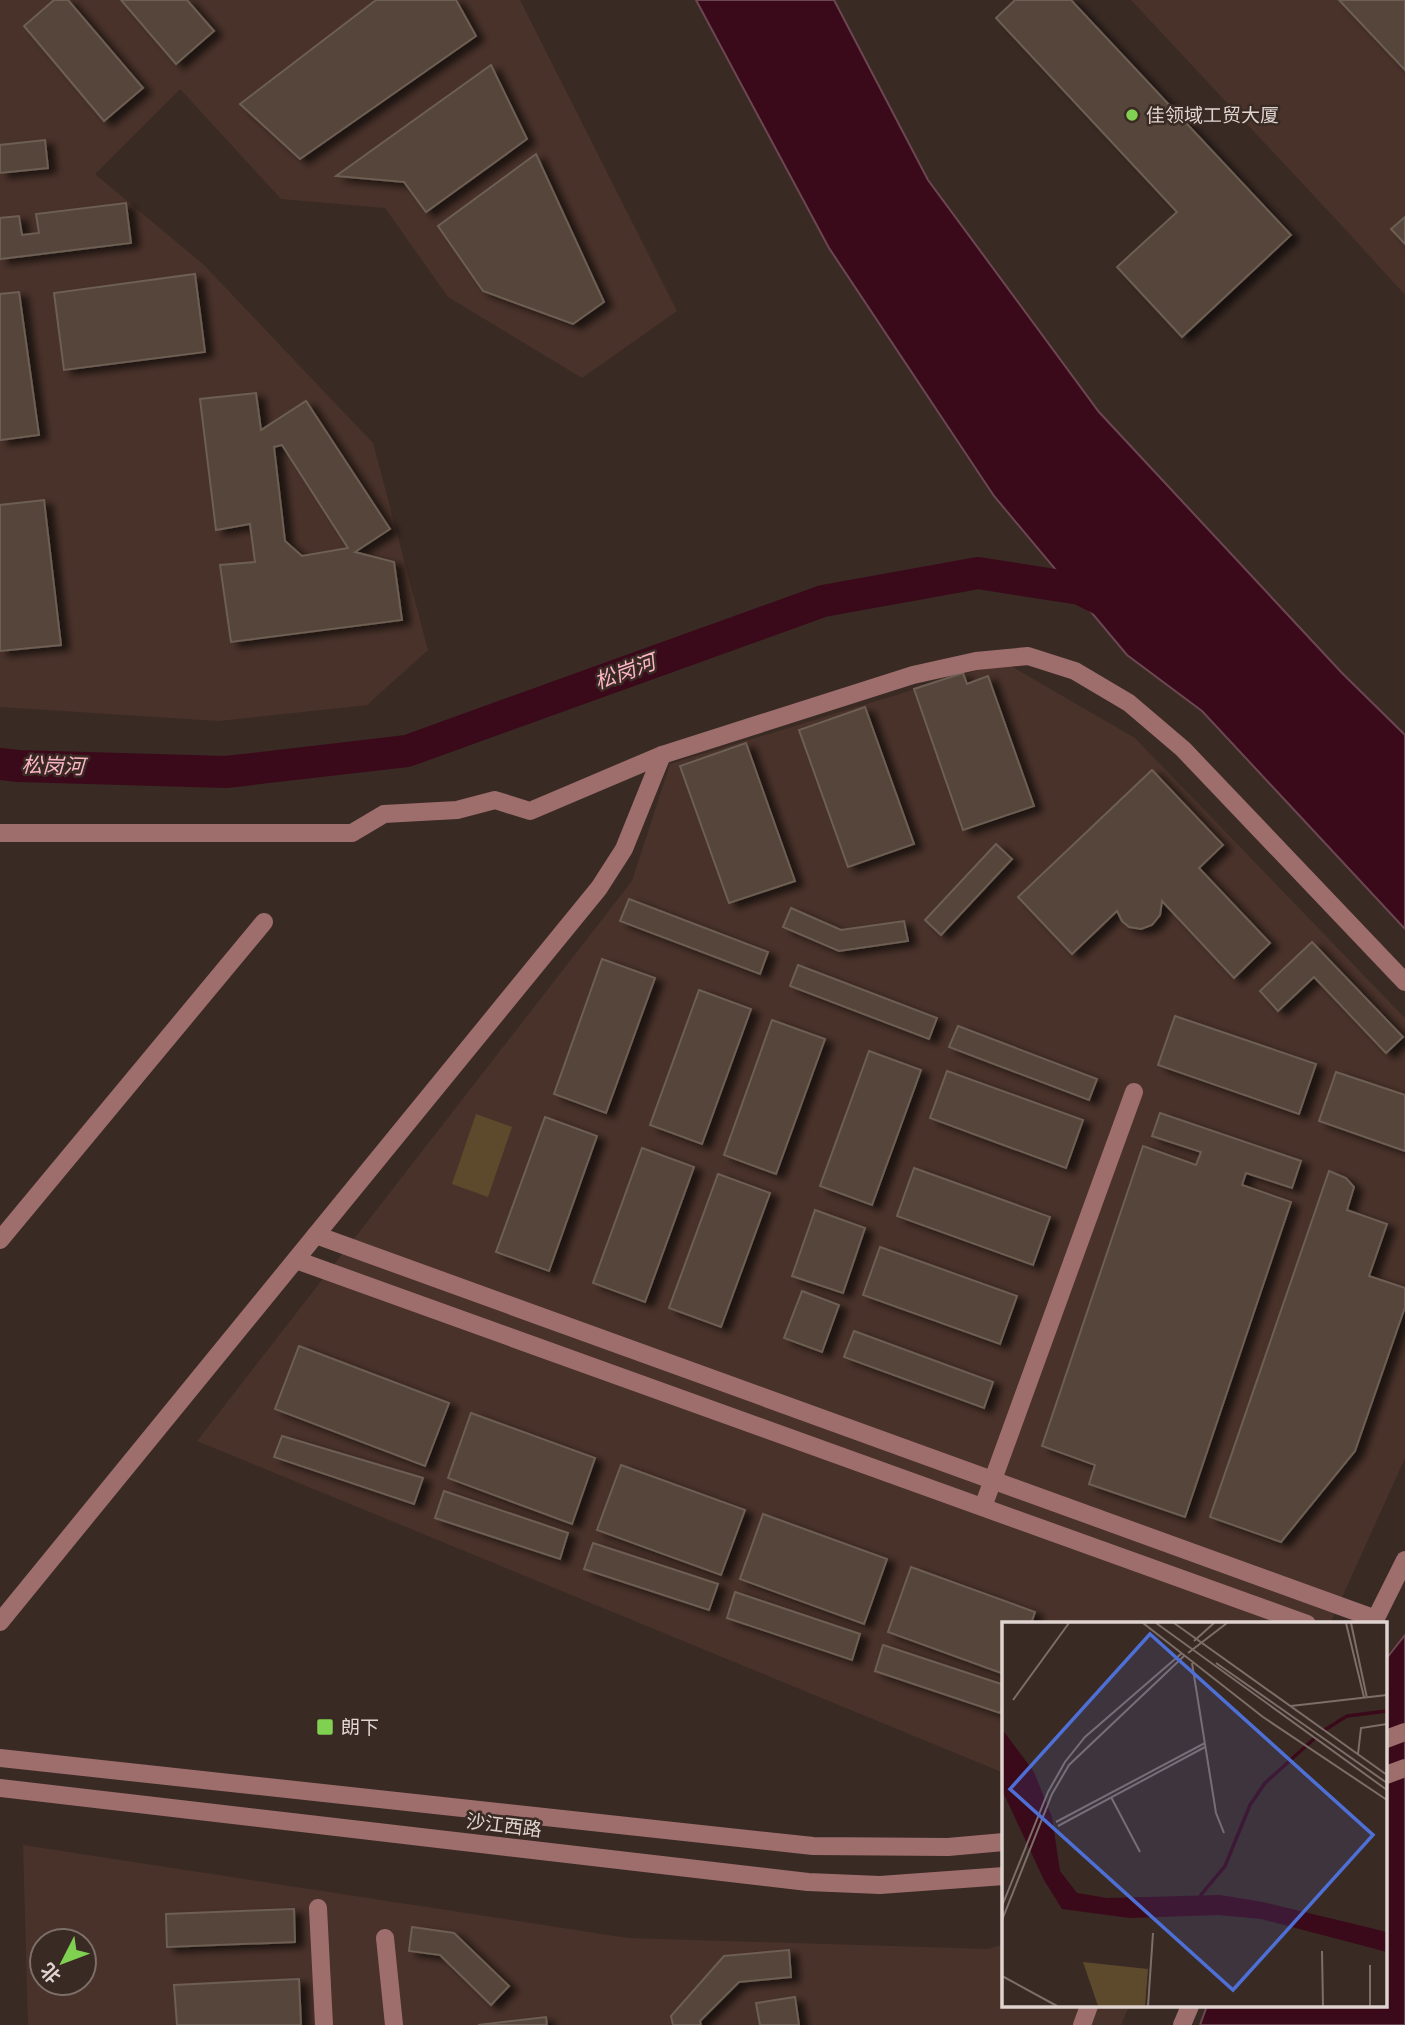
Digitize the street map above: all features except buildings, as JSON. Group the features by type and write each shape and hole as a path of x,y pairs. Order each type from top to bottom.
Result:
{"street":[{"path":"0,833 352,833 384,814 457,810 495,800 530,811 662,755 914,675 976,661 1028,656 1086,677 1129,703 1183,748 1405,982"},
{"path":"0,1622 599,888 624,849 662,755"},
{"path":"0,1240 264,922"},
{"path":"983,1507 1133,1092"},
{"path":"316,1235 993,1480 1375,1622 1405,1560"},
{"path":"296,1260 1301,1622"},
{"path":"0,1607 19,1599"},
{"path":"1388,1738 1405,1732"},
{"name":"沙江西路","path":"0,1758 813,1846 948,1847 1002,1842"},
{"path":"1388,1774 1405,1768"},
{"name":"沙江西路","path":"0,1788 808,1882 880,1885 1002,1876"},
{"path":"318,1908 324,2025"},
{"path":"385,1938 394,2025"},
{"path":"1082,2025 1088,2008"},
{"path":"1182,2025 1189,2008"}],"shaded area":[{"path":"0,0 520,0 677,311 582,378 448,297 385,208 281,199 180,89 95,174 204,265 373,443 428,650 367,705 219,721 0,707"},
{"path":"696,0 834,0 928,180 1099,412 1342,673 1405,735 1405,929 1202,711 1127,655 994,496 829,248"},
{"path":"1131,0 1405,0 1405,295 1344,228"},
{"path":"1004,662 1135,738 1405,1018 1405,1458 1331,1622 1002,1622 1002,1772 197,1441 632,881 670,764"},
{"path":"476,1114 512,1127 488,1197 452,1184"},
{"path":"1405,1635 1405,2025 1200,2025 1206,2008 1388,2008 1388,1656"},
{"path":"23,1845 628,1938 988,1949 1002,1945 1002,2008 1128,2008 1121,2025 28,2025"}],"waterway":[{"name":"松岗河","path":"0,764 226,772 407,751 823,601 978,573 1080,589 1108,603"}],"place":[{"name":"佳领域工贸大厦","path":"1132,115"},
{"name":"朗下","path":"325,1727"}]}
